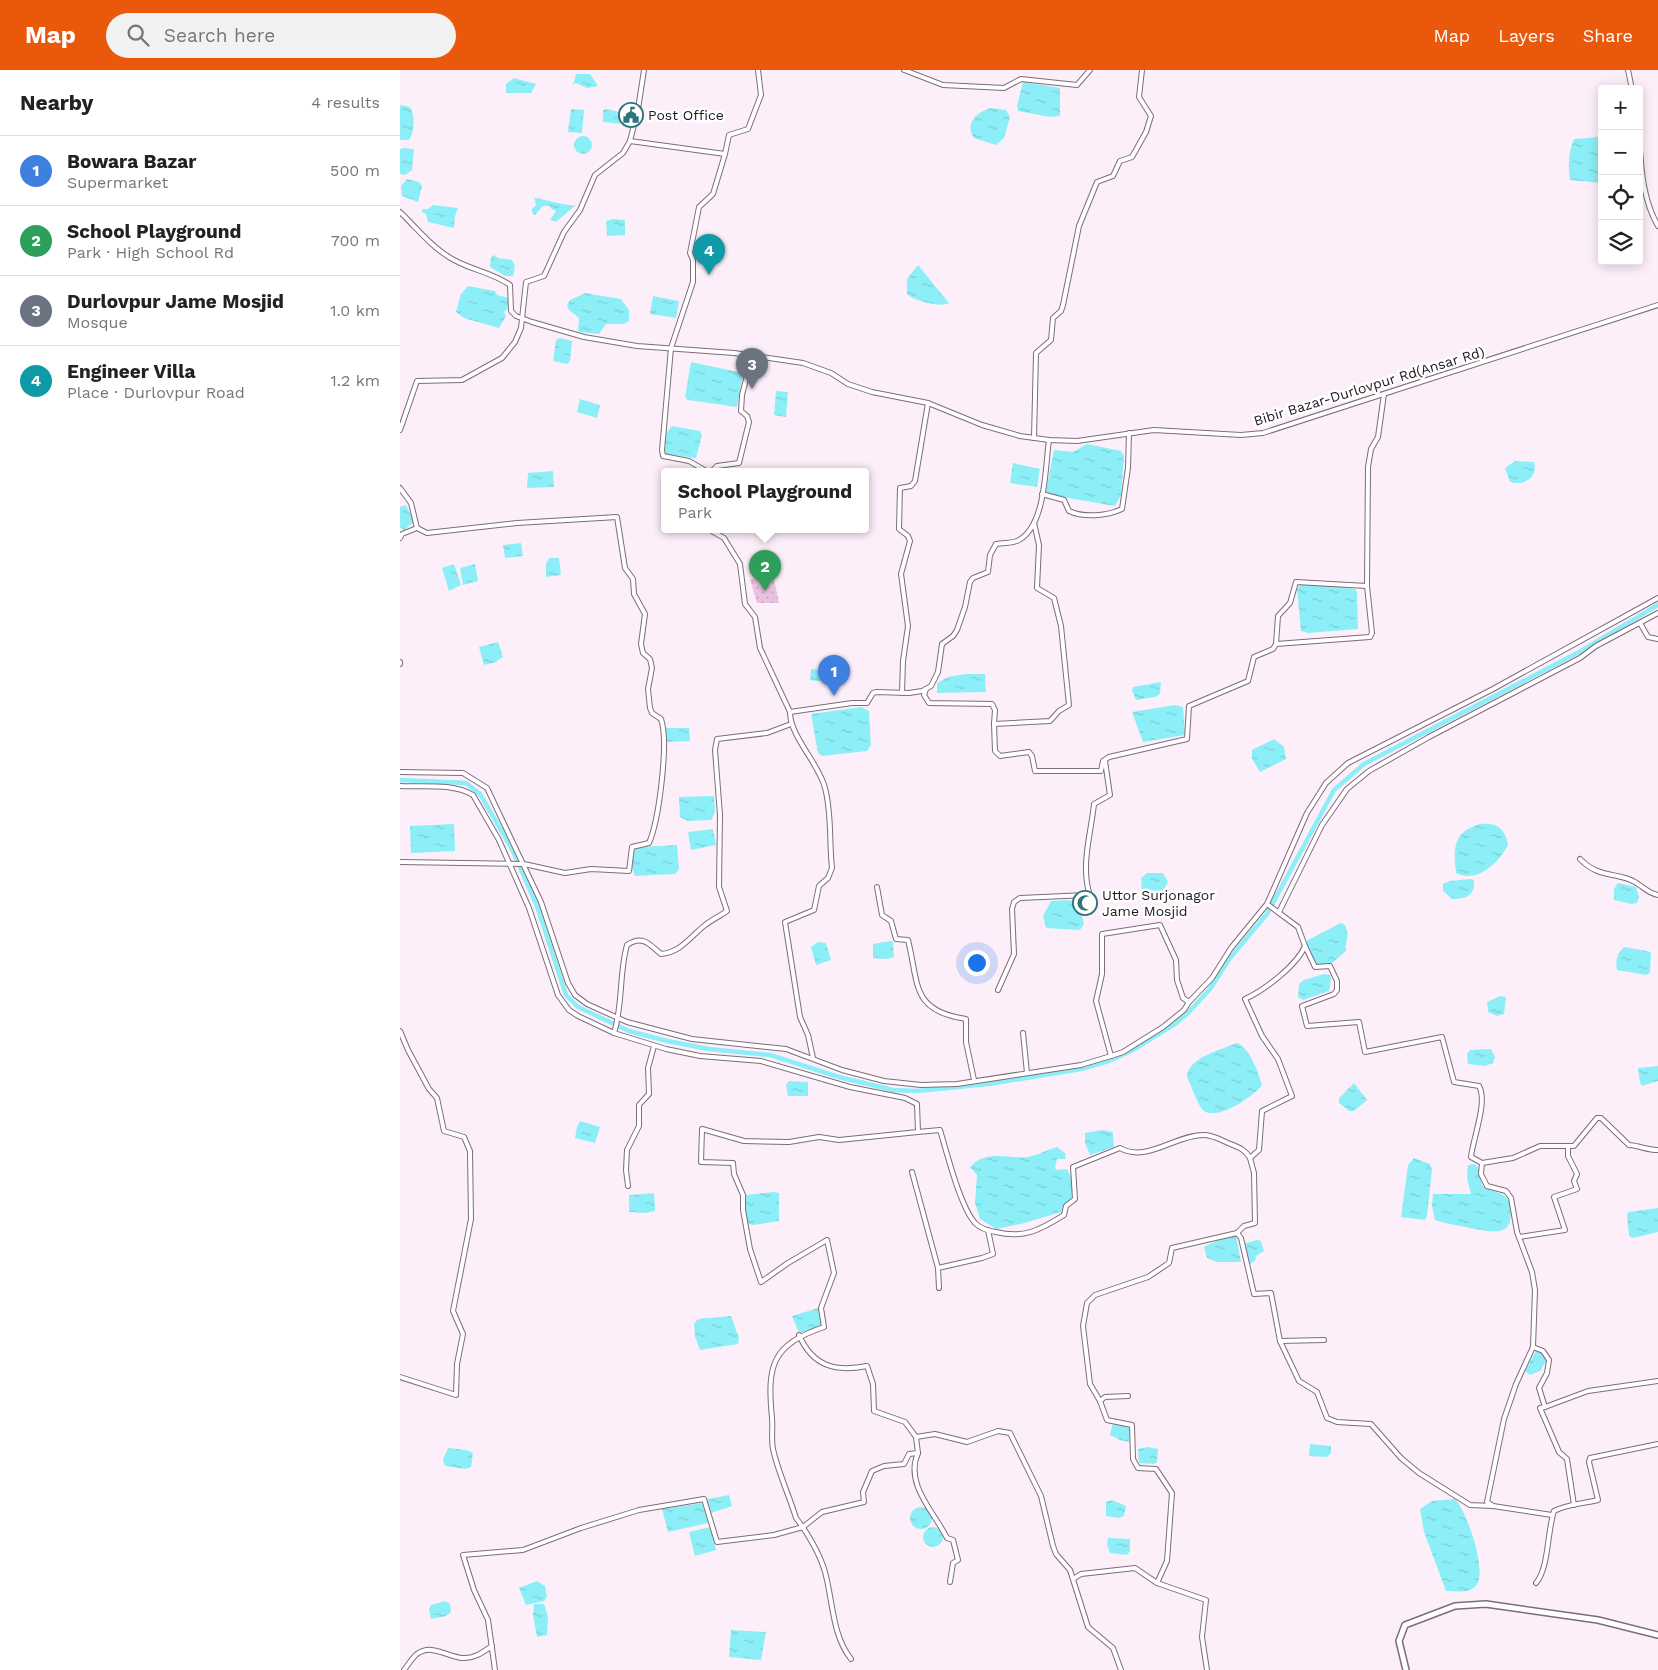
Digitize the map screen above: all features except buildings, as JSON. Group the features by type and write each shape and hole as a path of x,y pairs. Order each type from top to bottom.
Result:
{"main road":[{"path":"1406,1670 1399,1641 1405,1626 1455,1606 1486,1604 1521,1608 1540,1613 1598,1620 1658,1635"}],"street":[{"path":"400,430 417,381 462,380 505,356 515,342 523,320 526,282 530,279 544,276 564,232 580,210 595,175 623,153 630,141 638,110 644,70"},
{"path":"702,468 689,461 664,456 661,453 671,348 692,290 694,273 691,247 699,207 713,194 729,135 748,129 762,95 758,70"},
{"path":"904,70 944,85 996,88 1012,86 1022,79 1077,85 1090,70"},
{"path":"1034,438 1036,352 1051,340 1053,318 1061,311 1063,304 1079,226 1097,182 1113,176 1120,161 1132,157 1146,132 1151,116 1139,97 1142,70"},
{"path":"1628,70 1631,85"},
{"path":"630,141 725,154"},
{"path":"1643,175 1649,209 1658,226"},
{"path":"400,212 436,249 460,263 500,278 510,285 511,311 523,320"},
{"name":"Bibir Bazar-Durlovpur Rd(Ansar Rd)","path":"523,320 584,336 637,346 752,356 803,363 831,373 848,384 872,392 928,403 982,425 1034,438 1077,441 1154,430 1241,435 1263,433 1658,305"},
{"path":"715,468 739,463 749,422 747,416 741,411 740,401 752,356"},
{"path":"1276,644 1370,637 1372,633 1368,586 1368,467 1371,449 1378,437 1384,394"},
{"path":"902,693 903,661 908,626 901,574 910,541 908,536 899,529 900,488 911,486 915,481 928,403"},
{"path":"1042,494 1064,500 1069,511 1081,515 1110,513 1122,508 1128,468 1129,434"},
{"path":"1049,440 1040,513 1020,540 996,544 990,555 988,572 973,578 970,582 962,618 952,636 943,642 938,672 924,695 929,703 992,704 995,710 994,747 998,754 1029,752 1032,756 1035,771 1101,771 1104,759"},
{"path":"400,488 411,503 417,528"},
{"path":"400,538 402,534 417,528 427,533 576,518 618,518 624,568 634,579 634,594 646,614 640,644 643,653 650,659 652,668 648,689 650,708 663,723 662,776 655,829 649,843 632,847 627,871 591,869 566,873 524,864 400,862"},
{"path":"994,724 1050,721 1070,705 1061,626 1054,598 1036,588 1039,545 1034,523"},
{"path":"715,533 724,538 740,564 745,604 755,618 760,648 790,712 791,724 822,777 826,790 831,874 819,886 814,910 785,922 800,1017 808,1035 812,1058"},
{"path":"1104,759 1141,748 1187,739 1188,707 1248,681 1254,657 1269,652 1276,644 1278,616 1290,603 1296,582 1368,586"},
{"path":"400,772 463,773 487,788 542,902 568,983 575,995 593,1008 618,1019 692,1038 729,1044 766,1045 786,1049 842,1070 903,1084 957,1084 1081,1065 1123,1052 1163,1027 1184,1010 1189,1002 1212,978 1231,948 1267,904 1307,813 1326,783 1348,763 1493,689 1658,598"},
{"path":"1280,912 1322,825 1346,789 1369,771 1429,737 1580,658 1596,646 1658,614"},
{"path":"1640,623 1648,638 1658,639"},
{"path":"790,712 852,703 867,703 873,693 876,692 902,693 926,689"},
{"path":"614,1033 618,1019 627,944 646,940 661,954 670,953 678,949 704,926 727,911 719,888 720,815 715,750 717,739 767,733 791,724"},
{"path":"998,990 1014,954 1012,909 1014,902 1020,898 1087,895 1089,892 1085,865 1094,803 1110,795 1104,759"},
{"path":"400,786 449,788 466,791 473,795 499,840 529,908 558,995 569,1010 614,1033 654,1046 700,1056 761,1061 850,1087 905,1098 916,1104 918,1132"},
{"path":"1580,859 1590,869 1638,883 1644,890 1658,895"},
{"path":"877,887 882,914 891,921 896,939 908,940 917,985 923,999 940,1014 966,1020 966,1042 974,1080"},
{"path":"1267,904 1298,927 1315,967 1330,966 1337,981 1337,990 1334,994 1302,1006 1307,1026 1359,1022 1365,1052 1442,1037 1454,1082 1479,1086 1481,1090 1481,1107 1471,1157 1482,1163 1513,1158 1540,1146 1568,1148 1577,1144 1597,1118 1601,1118 1629,1146 1640,1146 1646,1150 1658,1150"},
{"path":"1111,1056 1096,1000 1102,974 1102,934 1160,925 1176,960 1178,980 1183,998 1189,1002"},
{"path":"1250,1158 1260,1150 1262,1111 1292,1096 1278,1059 1262,1036 1246,1000 1292,965 1301,955 1305,946"},
{"path":"400,1030 408,1050 429,1089 437,1098 444,1131 464,1137 470,1151 470,1219 453,1311 463,1334 457,1364 456,1395 400,1377"},
{"path":"1023,1033 1027,1073"},
{"path":"628,1186 626,1158 639,1126 640,1105 649,1094 648,1068 654,1046"},
{"path":"851,1659 842,1648 824,1570 803,1527 796,1518 773,1447 769,1385 772,1367 784,1349 799,1335 824,1327 821,1308 834,1273 827,1240 788,1263 761,1282 750,1249 743,1210 743,1195 734,1174 733,1163 701,1162 702,1129 744,1141 789,1142 819,1137 839,1140 940,1130 968,1210 976,1224 988,1230 1014,1236 1048,1225 1064,1215 1066,1206 1074,1201 1074,1167 1120,1148 1131,1153 1138,1152 1160,1148 1188,1137 1204,1135 1216,1136 1242,1148 1250,1158 1254,1172 1255,1223 1244,1226 1238,1233 1172,1248 1169,1263 1162,1268 1148,1277 1095,1296 1087,1303 1083,1326 1090,1384 1100,1400 1107,1420 1132,1425 1133,1459 1138,1468 1156,1469 1172,1493 1167,1561 1158,1583"},
{"path":"1519,1237 1565,1230 1554,1197 1577,1189 1574,1181 1577,1174 1568,1156 1568,1148"},
{"path":"1482,1163 1481,1174 1487,1186 1506,1191 1511,1198 1519,1237 1532,1272 1535,1290 1533,1347 1516,1384 1504,1419 1487,1502 1493,1506"},
{"path":"912,1172 938,1268 939,1288"},
{"path":"938,1268 992,1254 988,1230"},
{"path":"1238,1233 1241,1238 1254,1294 1271,1293 1280,1341 1300,1381 1317,1392 1326,1418 1337,1422 1371,1424 1401,1458 1419,1473 1470,1505 1493,1506 1552,1515"},
{"path":"799,1335 805,1348 819,1362 840,1368 867,1366 873,1384 874,1411 905,1422 916,1436 918,1454 913,1467 924,1503 947,1538 953,1540 958,1560 953,1563 950,1582"},
{"path":"1280,1341 1324,1340"},
{"path":"1533,1347 1543,1351 1549,1360 1547,1374 1539,1388 1545,1407"},
{"path":"1574,1505 1567,1459 1559,1452 1540,1408 1588,1390 1658,1381"},
{"path":"1100,1400 1105,1397 1128,1396"},
{"path":"916,1436 935,1434 967,1442 998,1432 1010,1433 1041,1496 1047,1530 1056,1554 1070,1570 1081,1612 1088,1627 1113,1648 1122,1670"},
{"path":"1536,1583 1543,1575 1549,1526 1554,1510 1565,1505 1598,1500 1589,1462 1590,1458 1658,1444"},
{"path":"495,1670 488,1620 474,1590 463,1555 523,1550 581,1528 639,1510 704,1499 717,1542 774,1535 803,1527 822,1512 864,1502 863,1492 872,1471 877,1468 904,1464 909,1454 918,1454"},
{"path":"1073,1579 1081,1574 1135,1568 1158,1583 1206,1600 1202,1636 1207,1670"},
{"path":"404,1670 416,1655 426,1650 439,1651 462,1658 475,1657 492,1646"}],"shaded area":[{"path":"750,579 774,579 779,603 757,603"}],"water":[{"path":"576,74 590,74 598,86 587,88 576,83 573,85"},
{"path":"514,78 536,84 531,93 506,93 506,84"},
{"path":"1023,82 1060,88 1060,116 1050,117 1018,111 1017,106"},
{"path":"400,105 410,107 413,114 414,124 409,140 400,140"},
{"path":"991,108 1006,110 1010,117 1004,138 996,145 974,138 970,128 977,115"},
{"path":"571,109 584,110 582,133 568,132"},
{"path":"607,109 623,113 622,124 603,122 603,110"},
{"path":"579,136 587,136 592,141 590,152 579,154 574,149 574,141"},
{"path":"1598,137 1598,183 1570,180 1569,159 1574,139"},
{"path":"400,149 414,149 412,170 405,175 400,174"},
{"path":"407,179 419,182 422,186 418,202 402,196 401,186"},
{"path":"534,198 576,205 556,222 550,220 556,211 550,208 550,206 543,206 535,215 532,213 532,209 536,205"},
{"path":"433,205 458,208 454,228 428,222 426,214 422,212 422,209 428,209"},
{"path":"614,219 625,220 625,235 607,236 606,221"},
{"path":"494,255 498,258 512,260 515,266 513,276 505,276 490,267 491,257"},
{"path":"918,265 949,303 940,305 928,303 907,294 907,279"},
{"path":"468,286 495,291 497,295 509,298 507,309 504,312 506,316 499,328 464,318 456,312 461,294"},
{"path":"585,293 621,299 629,310 629,321 624,324 606,324 599,334 578,331 579,318 569,310 567,305 570,300"},
{"path":"653,296 679,301 676,318 650,314"},
{"path":"560,338 572,341 570,361 567,364 553,361 556,340"},
{"path":"691,362 743,373 737,407 688,400 685,397"},
{"path":"776,391 788,392 786,417 774,415"},
{"path":"580,399 600,405 597,418 577,412"},
{"path":"672,426 700,431 702,435 696,458 664,454 666,433"},
{"path":"1087,444 1121,451 1124,456 1121,495 1115,506 1051,495 1046,491 1054,450 1073,452"},
{"path":"1515,461 1534,462 1534,472 1525,482 1510,482 1505,468"},
{"path":"1013,463 1040,469 1037,487 1010,483"},
{"path":"553,471 554,487 527,488 528,473"},
{"path":"406,505 414,522 404,530 400,528 400,507"},
{"path":"521,543 523,556 505,558 503,545"},
{"path":"549,558 559,558 561,575 546,577 546,564"},
{"path":"454,564 461,585 449,591 442,568"},
{"path":"475,564 478,581 463,585 460,568"},
{"path":"1301,584 1324,584 1355,589 1357,592 1358,629 1308,633 1301,631 1297,589"},
{"path":"498,642 503,657 496,662 484,665 479,647"},
{"path":"811,669 834,671 836,673 835,683 810,680"},
{"path":"965,674 985,674 986,692 937,693 937,683 948,677"},
{"path":"1161,682 1160,694 1155,697 1136,700 1132,690 1133,687"},
{"path":"1175,705 1183,707 1185,735 1143,742 1132,712"},
{"path":"861,707 869,711 871,745 867,751 822,756 818,753 811,714"},
{"path":"666,728 689,728 690,741 667,742"},
{"path":"1274,739 1284,747 1286,759 1260,772 1252,759 1252,750"},
{"path":"714,796 715,812 711,820 688,821 680,817 679,797"},
{"path":"454,824 455,851 411,853 410,826"},
{"path":"1480,824 1491,824 1499,827 1508,845 1493,865 1479,874 1464,876 1456,873 1455,849 1457,842 1464,832"},
{"path":"713,829 716,845 691,850 688,832"},
{"path":"677,845 679,869 675,874 635,876 632,868 633,850 639,847"},
{"path":"1147,873 1163,873 1168,882 1164,890 1149,895 1142,892 1141,878"},
{"path":"1474,880 1474,885 1469,896 1452,899 1443,891 1443,884 1450,881"},
{"path":"1618,883 1636,887 1639,897 1637,903 1631,904 1614,900 1614,889"},
{"path":"1068,900 1077,902 1077,910 1081,913 1084,924 1080,930 1046,928 1043,916 1051,901"},
{"path":"1341,923 1345,925 1347,934 1346,951 1331,964 1315,964 1306,944 1308,940"},
{"path":"818,942 826,943 831,960 816,965 811,947"},
{"path":"893,942 894,957 887,959 873,958 873,944"},
{"path":"1625,947 1651,952 1650,972 1647,975 1617,970 1617,957"},
{"path":"1324,974 1330,975 1329,991 1303,1000 1298,997 1299,984 1304,980"},
{"path":"1500,996 1506,997 1504,1014 1497,1016 1488,1012 1487,1002"},
{"path":"1237,1043 1249,1055 1256,1067 1262,1085 1251,1096 1234,1107 1215,1113 1207,1113 1202,1109 1187,1077 1189,1070 1199,1059 1206,1055"},
{"path":"1491,1049 1495,1057 1493,1063 1485,1066 1468,1064 1467,1054 1470,1050"},
{"path":"1658,1066 1658,1081 1642,1086 1638,1068"},
{"path":"789,1081 808,1082 808,1096 788,1096 786,1085"},
{"path":"1354,1083 1367,1100 1354,1111 1349,1111 1339,1103 1339,1098"},
{"path":"580,1121 600,1127 595,1143 575,1138"},
{"path":"1102,1130 1113,1132 1114,1147 1090,1155 1085,1143 1085,1133"},
{"path":"1057,1147 1065,1153 1066,1159 1057,1159 1055,1168 1057,1170 1067,1169 1071,1177 1073,1198 1063,1206 1061,1212 996,1229 980,1219 975,1203 977,1175 970,1167 976,1161 990,1156 1027,1157"},
{"path":"1414,1158 1430,1164 1432,1170 1425,1220 1401,1217 1408,1165"},
{"path":"1474,1164 1478,1167 1482,1185 1503,1195 1509,1201 1510,1222 1502,1230 1479,1230 1435,1220 1432,1206 1433,1194 1471,1194 1467,1178 1468,1165"},
{"path":"654,1193 655,1211 646,1213 629,1212 629,1195"},
{"path":"779,1193 779,1221 754,1225 748,1224 744,1212 746,1195"},
{"path":"1658,1208 1658,1232 1633,1238 1629,1236 1627,1214 1629,1212"},
{"path":"1236,1236 1241,1262 1217,1262 1207,1258 1204,1247 1223,1238"},
{"path":"1257,1240 1261,1241 1264,1251 1256,1256 1255,1261 1250,1264 1247,1263 1243,1244"},
{"path":"818,1308 822,1327 799,1333 792,1316"},
{"path":"731,1316 739,1338 738,1344 700,1350 695,1337 694,1324 698,1319"},
{"path":"1536,1351 1543,1353 1547,1359 1540,1371 1530,1375 1525,1371"},
{"path":"1113,1422 1130,1428 1129,1442 1110,1435"},
{"path":"1310,1444 1331,1446 1331,1453 1327,1457 1309,1456"},
{"path":"1148,1447 1158,1449 1157,1462 1154,1464 1139,1463 1138,1449"},
{"path":"448,1448 466,1450 473,1453 471,1467 466,1469 445,1466 443,1460"},
{"path":"729,1495 732,1506 711,1513 707,1499"},
{"path":"1455,1499 1470,1528 1478,1556 1479,1579 1473,1589 1446,1591 1424,1532 1420,1509 1432,1501"},
{"path":"1112,1500 1126,1506 1124,1516 1119,1518 1106,1516 1106,1502"},
{"path":"702,1503 708,1523 668,1532 662,1509"},
{"path":"921,1507 931,1514 932,1518 925,1528 921,1529 911,1522 910,1518 917,1508"},
{"path":"711,1527 716,1550 695,1556 689,1532"},
{"path":"933,1527 940,1530 943,1537 940,1544 933,1547 926,1544 923,1537 926,1530"},
{"path":"1108,1538 1130,1539 1130,1551 1127,1555 1110,1553 1107,1545"},
{"path":"537,1581 545,1586 547,1597 544,1601 526,1605 519,1588"},
{"path":"445,1601 450,1604 451,1612 446,1616 431,1619 429,1609 431,1605"},
{"path":"534,1604 544,1604 548,1617 547,1635 537,1637 533,1615"},
{"path":"731,1630 766,1632 761,1660 729,1657"}],"waterway":[{"path":"400,780 466,783 480,794 512,849 537,906 566,995 578,1007 629,1031 709,1049 770,1055 839,1077 893,1090 917,1091 989,1084 1081,1069 1109,1061 1131,1051 1175,1024 1210,989 1230,958 1267,914 1334,790 1364,764 1581,651 1658,605"}],"place":[{"name":"Post Office","path":"631,115"},
{"name":"Engineer Villa","path":"709,275"},
{"name":"Durlovpur Jame Mosjid","path":"752,389"},
{"name":"School Playground","path":"765,591"},
{"name":"Bowara Bazar","path":"834,696"},
{"name":"Uttor Surjonagor Jame Mosjid","path":"1085,903"}]}
